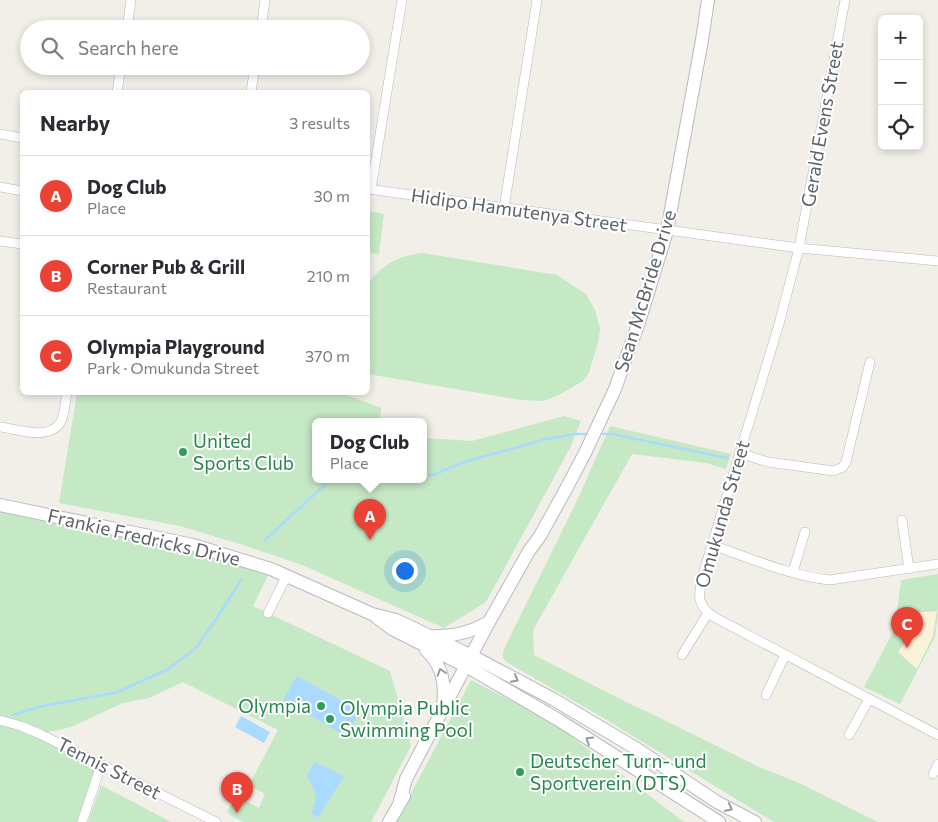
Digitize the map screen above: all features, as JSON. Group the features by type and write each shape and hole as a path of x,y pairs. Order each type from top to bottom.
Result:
{"main road":[{"name":"Sean McBride Drive","path":"389,822 400,801 410,788 472,663 489,622 529,551 540,536 585,453 615,389 639,322 667,230 708,0"},
{"name":"Frankie Fredricks Drive","path":"0,505 186,543 258,564 287,575 372,614 396,620 430,635 472,663"},
{"name":"Sean McBride Drive","path":"400,801 406,779 442,712 535,555 540,536"},
{"name":"Frankie Fredricks Drive","path":"372,614 392,630 417,642 472,663"},
{"path":"430,635 458,634 476,629 489,622"},
{"path":"417,642 434,657 443,677 444,697 442,712"},
{"path":"472,663 719,822"},
{"path":"472,663 567,707 717,802 755,822"}],"street":[{"path":"128,20 131,0"},
{"path":"262,20 265,0"},
{"path":"370,189 402,0"},
{"path":"504,208 537,0"},
{"name":"Gerald Evens Street","path":"799,248 844,0"},
{"path":"117,90 120,75"},
{"path":"251,90 254,75"},
{"path":"0,134 20,138"},
{"path":"0,187 20,191"},
{"name":"Hidipo Hamutenya Street","path":"370,189 799,248 938,261"},
{"path":"0,241 20,244"},
{"name":"Omukunda Street","path":"799,248 704,571 699,595 700,604 708,613 785,656 938,735"},
{"path":"739,454 768,462 834,471 843,467 846,462 870,362"},
{"path":"0,427 46,433 60,423 66,395"},
{"path":"902,520 909,570"},
{"path":"793,572 805,532"},
{"path":"712,545 818,579 830,580 909,570 938,564"},
{"path":"268,613 287,575"},
{"path":"682,655 708,613"},
{"path":"766,695 785,656"},
{"path":"849,735 869,699"},
{"name":"Tennis Street","path":"0,720 40,734 216,822"},
{"path":"933,774 938,764"},
{"path":"82,822 101,765"}],"green space":[{"path":"370,211 384,214 379,254 370,253"},
{"path":"423,253 557,275 586,294 595,310 600,328 598,343 589,372 583,381 557,396 543,401 521,400 370,374 370,281 380,270 406,256"},
{"path":"77,395 347,395 381,408 380,418 312,418 312,483 427,483 427,438 472,441 564,416 581,421 570,448 486,602 444,628 302,565 243,545 180,526 59,503"},
{"path":"610,426 731,454 726,469 706,463 632,454 533,630 534,655 759,767 797,782 878,822 774,822 600,716 508,663 503,658 503,651 575,505"},
{"path":"0,507 271,569 253,606 390,671 411,746 371,822 244,822 231,816 227,811 236,796 259,808 265,794 249,785 278,730 183,682 149,698 123,703 71,727 40,734 101,765 82,822 0,822"},
{"path":"938,574 938,615 935,637 900,704 864,687 895,628 901,580"},
{"name":"Deutscher Turn- und Sportverein (DTS)","path":"471,680 552,722 684,822 396,822"},
{"path":"101,785 171,822 88,822"}],"sand":[{"path":"937,611 933,636 917,669 898,652 912,631 912,613"}],"water":[{"name":"Olympia","path":"297,676 360,711 346,736 283,700"},
{"path":"241,716 270,732 264,743 235,727"},
{"path":"315,762 344,776 318,818 311,813 316,798 313,786 307,776"}],"waterway":[{"path":"427,475 433,475 464,462 547,439 585,434"},
{"path":"603,434 612,434 727,458"},
{"path":"264,541 327,483"},
{"path":"13,715 38,707 118,692 168,669 195,649 241,580"}],"place":[{"name":"United Sports Club","path":"183,452"},
{"name":"Dog Club","path":"370,540"},
{"name":"Olympia Playground","path":"907,648"},
{"name":"Olympia","path":"321,706"},
{"name":"Olympia Public Swimming Pool","path":"330,719"},
{"name":"Deutscher Turn- und Sportverein (DTS)","path":"520,772"},
{"name":"Corner Pub & Grill","path":"237,813"}]}
